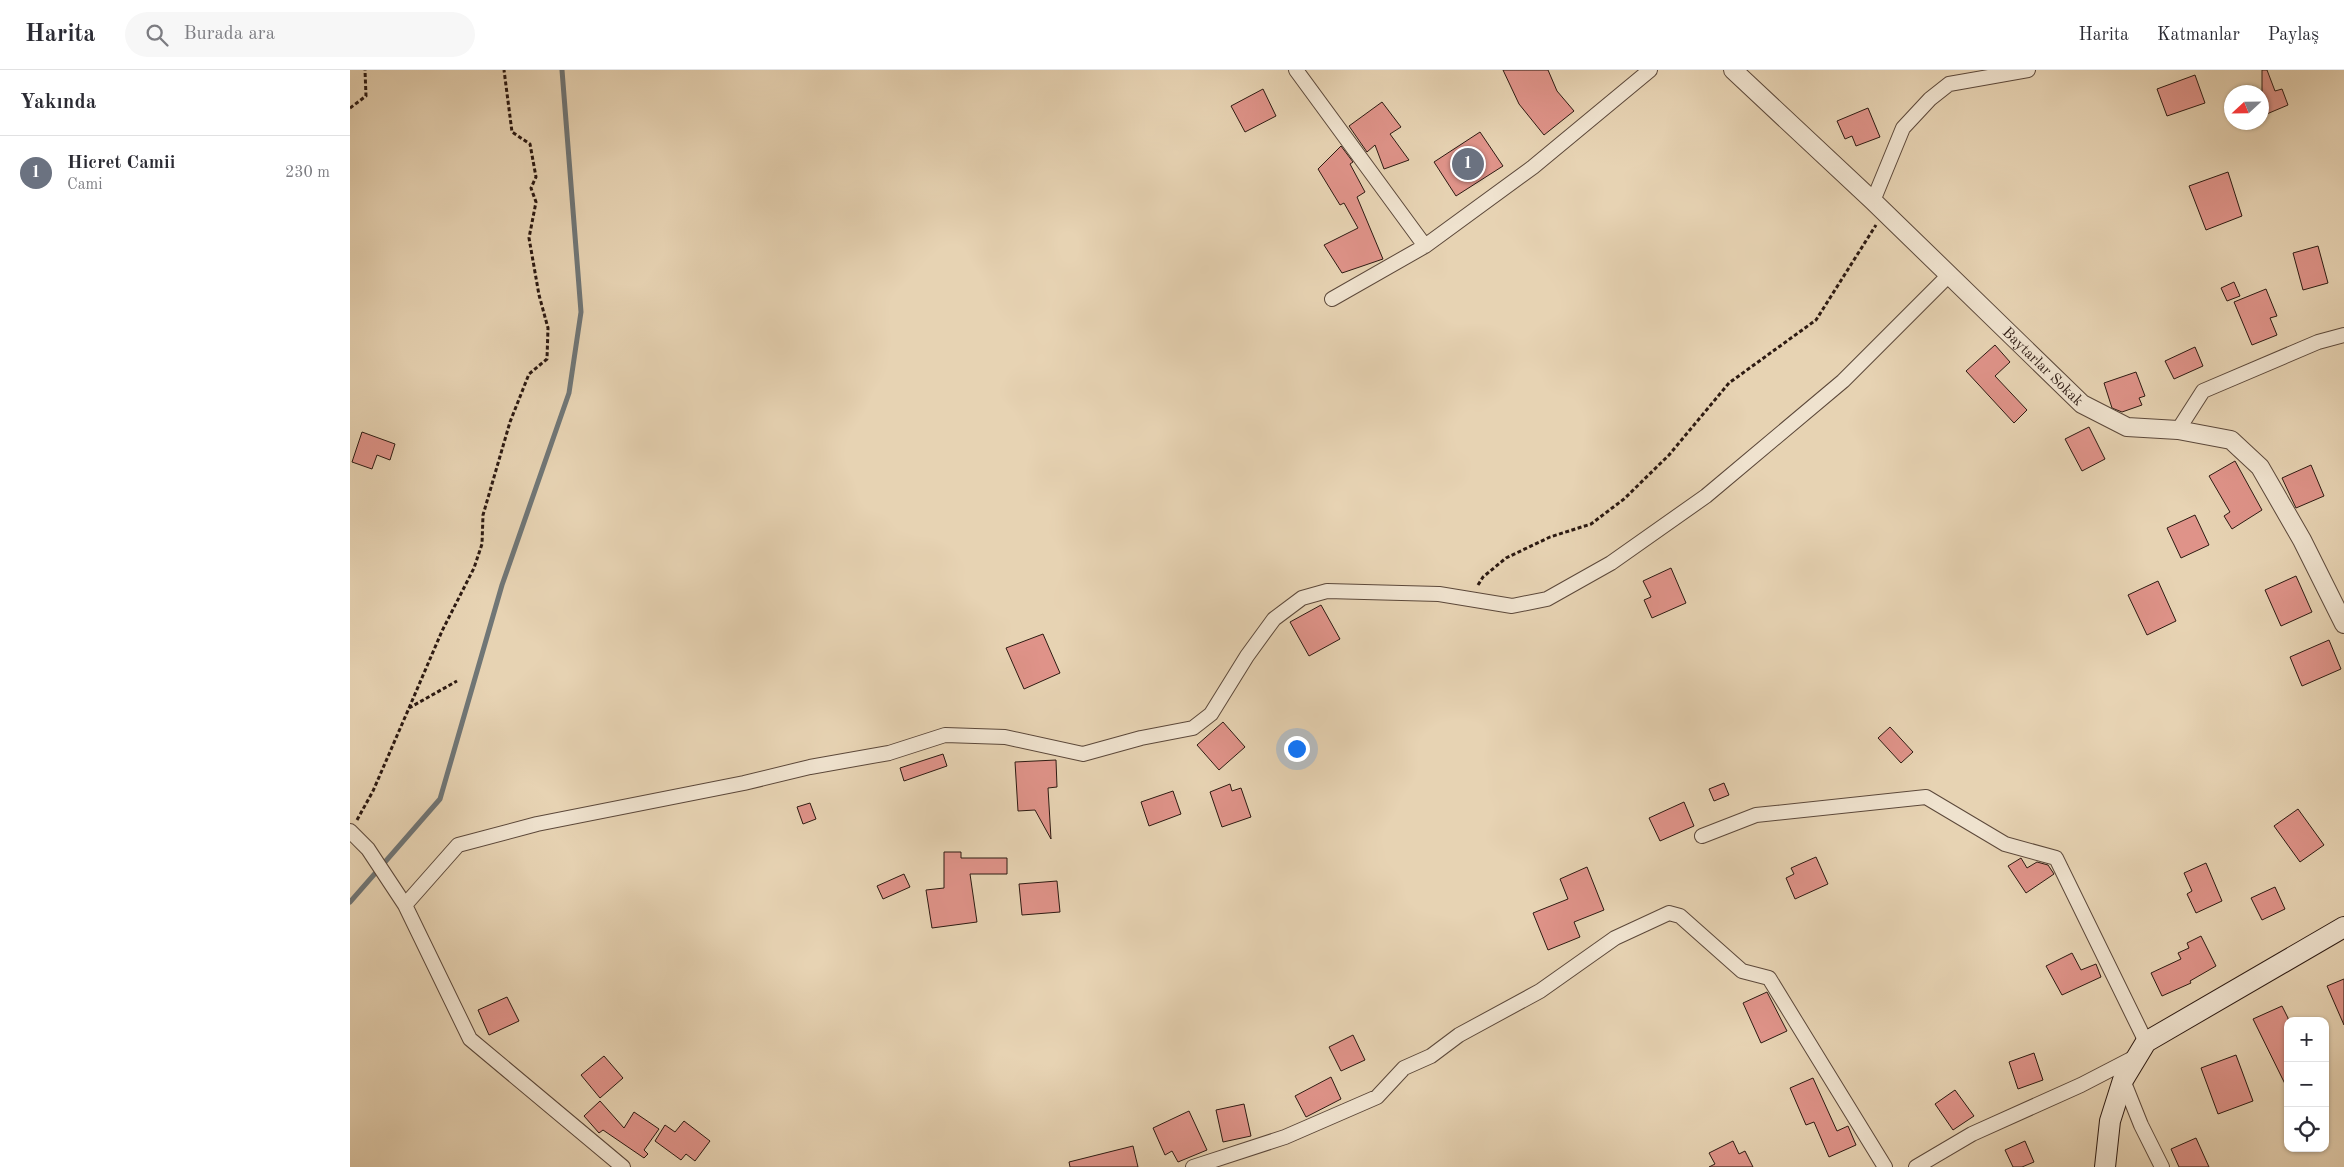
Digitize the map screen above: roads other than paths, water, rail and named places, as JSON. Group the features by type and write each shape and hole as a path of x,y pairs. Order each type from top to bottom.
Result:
{"main road":[{"path":"2105,1167 2110,1122 2124,1080 2142,1048 2344,927"}],"street":[{"path":"1296,70 1425,246"},
{"path":"1332,299 1425,246 1533,167 1650,70"},
{"name":"Baytarlar Sokak","path":"1733,70 1879,206 2082,404 2127,427 2178,430 2231,440 2260,468 2302,540 2344,624"},
{"path":"1879,206 1903,128 1930,99 1950,84 2028,70"},
{"path":"405,905 458,845 537,824 744,783 810,767 889,753 945,735 1005,737 1083,754 1141,738 1193,728 1211,714 1247,656 1274,619 1302,598 1327,591 1439,594 1512,606 1547,599 1611,563 1706,496 1843,381 1949,275"},
{"path":"2178,430 2203,391 2318,342 2344,335"},
{"path":"1702,836 1756,815 1926,796 2005,844 2056,858 2142,1048 2081,1085 1972,1134 1916,1167"},
{"path":"350,831 368,849 405,905 470,1039 623,1167"},
{"path":"1193,1167 1285,1136 1376,1097 1404,1068 1431,1056 1459,1035 1540,991 1615,938 1669,913 1680,916 1742,971 1769,978 1885,1167"},
{"path":"2124,1080 2141,1125 2162,1167"}],"waterway":[{"path":"350,902 440,799 502,585 569,393 581,312 562,70"}],"place":[{"name":"Hicret Camii","path":"1468,164"}]}
